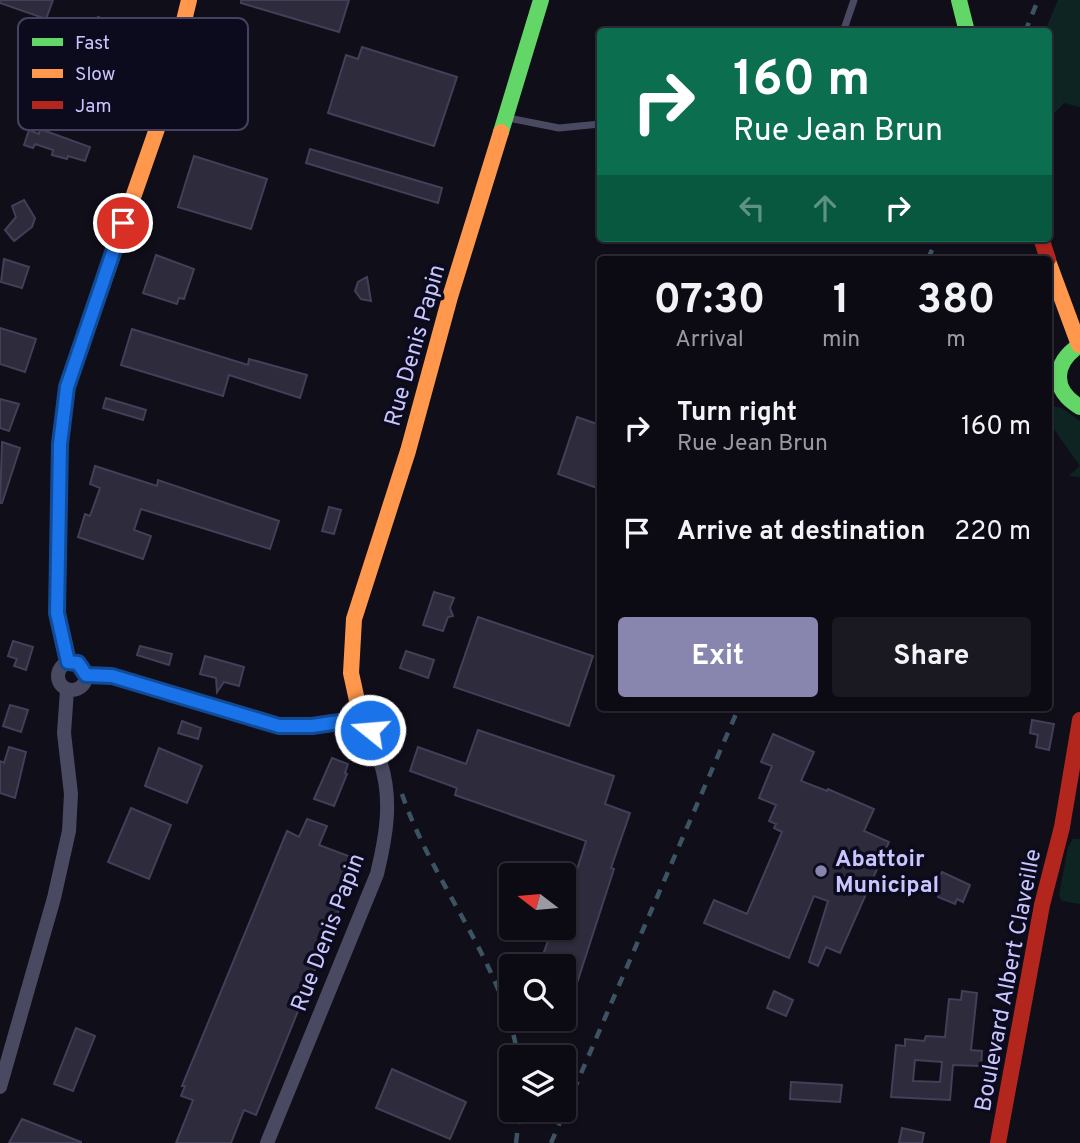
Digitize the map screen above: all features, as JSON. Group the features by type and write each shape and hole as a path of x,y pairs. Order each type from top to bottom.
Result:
{"street":[{"path":"184,18 188,0"},
{"name":"Rue Denis Papin","path":"358,705 351,673 354,619 408,451 450,297 541,0"},
{"path":"959,0 966,27"},
{"path":"68,662 57,613 60,444 67,387 157,130"},
{"path":"1052,271 1079,345 1063,359 1058,369 1058,380 1067,399 1080,407"},
{"path":"67,690 60,684 57,676 61,667 68,662 78,663 86,675"},
{"path":"67,690 81,687 86,675"},
{"path":"86,675 112,676 279,726 312,726 346,721"},
{"path":"0,1087 54,898 69,831 71,794 64,733 67,690"},
{"path":"358,705 370,708 374,717 373,726 364,733 352,732 346,721 348,710 358,705"},
{"name":"Boulevard Albert Claveille","path":"1011,1143 1080,720"},
{"name":"Rue Denis Papin","path":"267,1143 377,874 387,835 388,803 380,761 364,733"},
{"name":"Boulevard Albert Claveille","path":"998,1143 1042,905 1062,827"}],"lane":[{"path":"844,28 854,0"},
{"path":"505,117 559,128 597,124"}],"green space":[{"path":"1058,0 1080,0 1080,107 1064,103 1052,116 1052,28 1046,28"},
{"path":"1052,406 1062,408 1080,421 1080,466 1052,427"},
{"path":"1080,466 1080,477 1069,476"},
{"path":"1073,839 1080,839 1080,904 1062,901 1059,895 1068,847"}],"building":[{"path":"0,0 53,0 46,18 0,3"},
{"path":"241,0 349,0 339,32 241,3"},
{"path":"362,47 457,77 434,146 328,113 346,55 358,59"},
{"path":"29,130 39,134 40,130 43,130 90,147 85,161 52,155 53,150 35,144 33,148 24,145"},
{"path":"310,149 442,188 438,203 306,163"},
{"path":"194,156 267,179 251,229 178,207"},
{"path":"24,200 35,218 32,227 14,241 5,230 16,217 12,206"},
{"path":"156,255 194,269 184,299 179,298 177,304 143,293"},
{"path":"4,259 29,267 22,288 1,282"},
{"path":"367,277 371,301 361,299 355,291 358,282"},
{"path":"0,328 36,339 25,372 0,364"},
{"path":"132,329 248,365 249,359 307,375 300,398 229,375 223,396 121,365"},
{"path":"106,398 146,410 143,420 103,408"},
{"path":"0,399 19,404 9,431 0,428"},
{"path":"577,417 597,424 597,488 558,474"},
{"path":"2,442 20,448 0,503"},
{"path":"95,466 157,486 158,480 279,521 270,549 141,509 134,530 151,536 143,559 78,537 85,514 90,516 100,488 90,484"},
{"path":"329,507 341,510 334,534 322,531"},
{"path":"434,592 454,598 450,608 453,616 448,617 443,631 423,625"},
{"path":"478,617 593,656 569,726 454,687"},
{"path":"13,641 33,647 26,670 14,666 17,659 8,656"},
{"path":"140,646 172,654 169,665 137,655"},
{"path":"406,651 434,660 428,678 400,668"},
{"path":"205,656 244,667 239,686 224,682 217,692 216,678 200,674"},
{"path":"10,705 28,710 21,732 3,726"},
{"path":"1032,720 1054,724 1049,750 1036,747 1038,735 1030,733"},
{"path":"182,721 201,728 198,739 178,733"},
{"path":"478,730 614,776 605,804 630,813 576,986 576,954 543,954 548,940 576,940 576,873 586,841 455,795 457,788 410,771 418,747 466,764"},
{"name":"Abattoir Municipal","path":"773,734 814,752 801,781 827,791 828,789 874,809 864,831 889,842 840,953 826,947 818,966 809,962 828,901 814,896 789,958 704,923 714,900 747,914 782,832 774,828 776,824 769,821 776,805 759,798 772,766 761,762"},
{"path":"9,747 26,752 15,798 0,793 0,761 4,763"},
{"path":"159,748 202,766 187,803 145,786"},
{"path":"332,758 348,764 347,774 334,806 314,799"},
{"path":"131,808 171,825 149,879 108,862"},
{"path":"307,819 327,826 319,845 359,860 256,1115 244,1110 231,1143 176,1143 193,1100 181,1096 185,1086 182,1086 287,831 299,837"},
{"path":"942,872 970,885 963,902 957,899 955,904 938,897 940,891 931,887 935,876 939,878"},
{"path":"774,991 793,1000 786,1016 767,1008"},
{"path":"962,991 977,993 971,1050 982,1051 981,1066 953,1065 950,1100 891,1097 896,1045 905,1046 905,1039 924,1041 926,1036 945,1037 949,999 961,1000","holes":["915,1060 942,1062 940,1082 913,1081"]},
{"path":"76,1028 95,1036 73,1091 54,1084"},
{"path":"392,1069 466,1102 450,1139 376,1108"},
{"path":"791,1082 842,1085 840,1102 790,1099"},
{"path":"22,1119 81,1142 81,1143 9,1143"},
{"path":"902,1128 924,1133 922,1143 899,1143"}],"railway":[{"path":"1027,28 1038,0"},
{"path":"929,256 935,242"},
{"path":"551,1143 737,711"},
{"path":"402,794 415,828 498,989 515,1045"},
{"path":"516,1143 519,1122"}],"traffic: fast":[{"path":"501,132 541,0"},
{"path":"959,0 966,28"},
{"path":"1080,345 1065,360 1059,376 1064,393 1080,407"}],"traffic: slow":[{"path":"185,18 189,0"},
{"path":"88,326 157,130"},
{"path":"358,705 351,673 354,619 408,451 450,297 501,132"},
{"path":"1052,272 1079,345"}],"traffic: jam":[{"path":"1042,242 1047,256"},
{"path":"68,662 57,613 60,445 67,387 88,326"},
{"path":"998,1143 1042,905 1062,827 1080,720"}],"place":[{"name":"Abattoir Municipal","path":"821,871"}],"route":[{"path":"123,223 67,387 64,406 60,444 57,613 68,662 78,663 86,675 112,676 279,726 312,726 346,721 352,732 361,734 370,730"}]}
